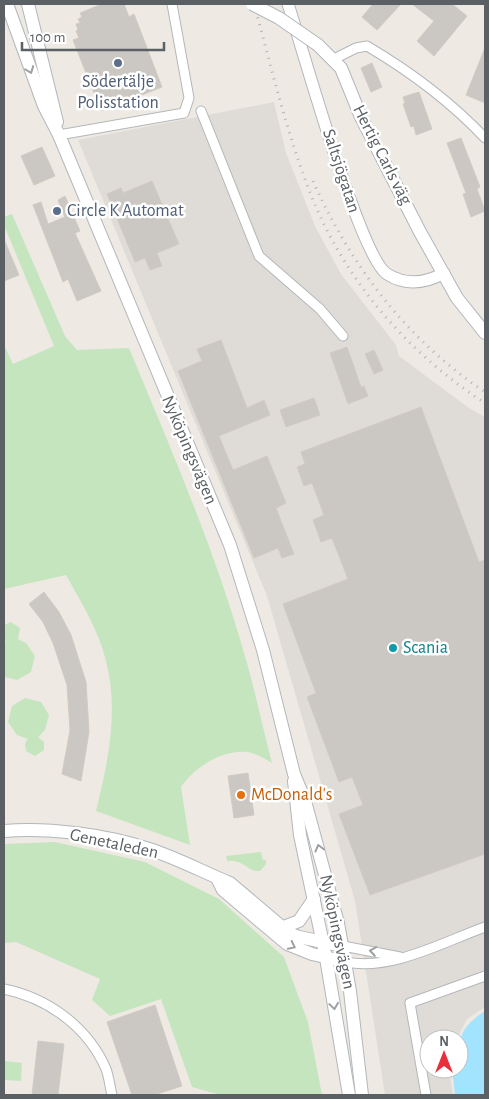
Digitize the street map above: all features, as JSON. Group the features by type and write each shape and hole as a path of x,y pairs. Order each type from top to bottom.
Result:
{"main road":[{"name":"Nyköpingsvägen","path":"28,4 51,93 59,134"},
{"name":"Hertig Carls väg","path":"252,4 278,18 318,45 341,68 361,117 457,298 485,333"},
{"name":"Nyköpingsvägen","path":"9,5 44,106 59,134 230,545 263,650 294,774 306,801 343,946 362,1095"},
{"name":"Nyköpingsvägen","path":"294,774 295,802 300,835 326,958 349,1095"},
{"name":"Genetaleden","path":"4,831 44,831 89,836 146,848 187,863 218,880 230,883 281,928 299,937 343,946"},
{"name":"Genetaleden","path":"218,880 223,890 279,939 294,948 346,962"},
{"path":"281,928 299,921 314,899"}],"street":[{"path":"59,134 184,113 189,98 172,4"},
{"name":"Saltsjögatan","path":"288,4 356,218 373,257 386,274 410,283 429,281 444,273"},
{"path":"334,59 356,48 367,46 405,69 440,96 459,111 485,138"},
{"path":"201,111 259,256 320,309 343,336"},
{"path":"346,962 360,964 402,957 485,927"},
{"path":"343,946 402,957"},
{"path":"426,1095 410,1002 485,976"},
{"path":"4,989 23,994 55,1009 85,1034 106,1070 112,1095"}],"shaded area":[{"name":"Scania","path":"274,102 286,153 315,226 341,274 396,345 399,356 469,408 485,417 485,1007 467,1019 462,1029 419,1029 419,1079 451,1079 453,1095 385,1095 355,901 267,596 78,140"}],"green space":[{"path":"12,214 65,336 77,350 129,348 206,537 248,667 272,763 253,753 237,752 218,757 201,767 186,780 181,787 190,845 96,811 108,755 112,718 110,680 99,639 66,575 4,589 4,345 13,364 54,346 4,225 4,217"},
{"path":"11,622 20,628 18,639 26,643 35,656 31,672 17,680 4,677 4,642 6,641 4,638 4,625"},
{"path":"25,698 41,702 49,715 45,730 38,737 44,742 44,750 35,756 26,751 25,743 28,739 17,735 8,722 12,706"},
{"path":"55,842 145,862 219,899 284,957 308,1022 322,1095 220,1095 192,1087 161,999 110,1016 92,1000 100,979 16,942 4,943 4,844"},
{"path":"261,852 263,860 266,860 266,864 260,871 251,870 238,862 227,861 226,856"},
{"path":"5,1061 22,1063 21,1081 4,1080"}],"water":[{"path":"485,1011 485,1095 455,1095 453,1079 469,1079 469,1029 465,1029 476,1017"}],"building":[{"path":"102,4 124,4 129,17 134,14 162,87 101,111 73,40 79,38 76,24 80,23 78,19 82,17 80,13"},
{"path":"373,4 401,4 377,30 362,17"},
{"path":"412,4 452,4 467,16 434,56 417,41 434,21"},
{"path":"485,48 485,103 466,95"},
{"path":"372,63 382,87 371,92 361,68"},
{"path":"419,92 432,129 416,135 414,126 411,127 403,104 405,103 403,97"},
{"path":"461,138 480,187 477,189 485,211 471,217 463,194 466,193 447,143"},
{"path":"42,147 55,176 34,185 21,156"},
{"path":"152,181 179,244 157,253 162,266 150,270 145,258 135,262 107,194 121,188 123,193"},
{"path":"65,196 80,231 75,233 101,291 77,301 68,279 63,282 33,205 41,202 48,224 65,217 58,200"},
{"path":"4,239 19,275 4,281"},
{"path":"221,340 247,408 264,400 270,415 219,436 233,470 267,456 286,503 276,508 294,554 282,558 278,548 254,558 178,371 202,361 197,349"},
{"path":"347,347 361,387 364,386 368,396 348,404 330,353"},
{"path":"374,350 383,370 374,374 365,354"},
{"path":"314,398 320,415 286,427 280,410"},
{"name":"Scania","path":"421,407 479,562 485,560 485,854 370,895 339,814 363,805 352,777 339,782 307,697 316,693 283,604 348,579 332,538 321,542 313,520 324,515 312,483 304,486 297,467 305,464 301,452"},
{"path":"44,592 59,612 71,635 86,682 89,732 81,781 62,774 70,730 67,685 53,643 43,622 29,604"},
{"name":"McDonald's","path":"248,773 254,815 234,818 228,776"},
{"path":"155,1005 182,1086 154,1095 132,1095 107,1022"},
{"path":"38,1041 64,1044 58,1095 32,1095"}],"railway":[{"path":"254,4 293,144 309,190 323,222 340,253 359,283 404,336 429,361 485,403"},
{"path":"313,181 345,243 384,299 406,325 431,349 485,392"}],"place":[{"name":"Södertälje Polisstation","path":"118,63"},
{"name":"Circle K Automat","path":"57,211"},
{"name":"Scania","path":"393,648"},
{"name":"McDonald's","path":"241,795"}]}
